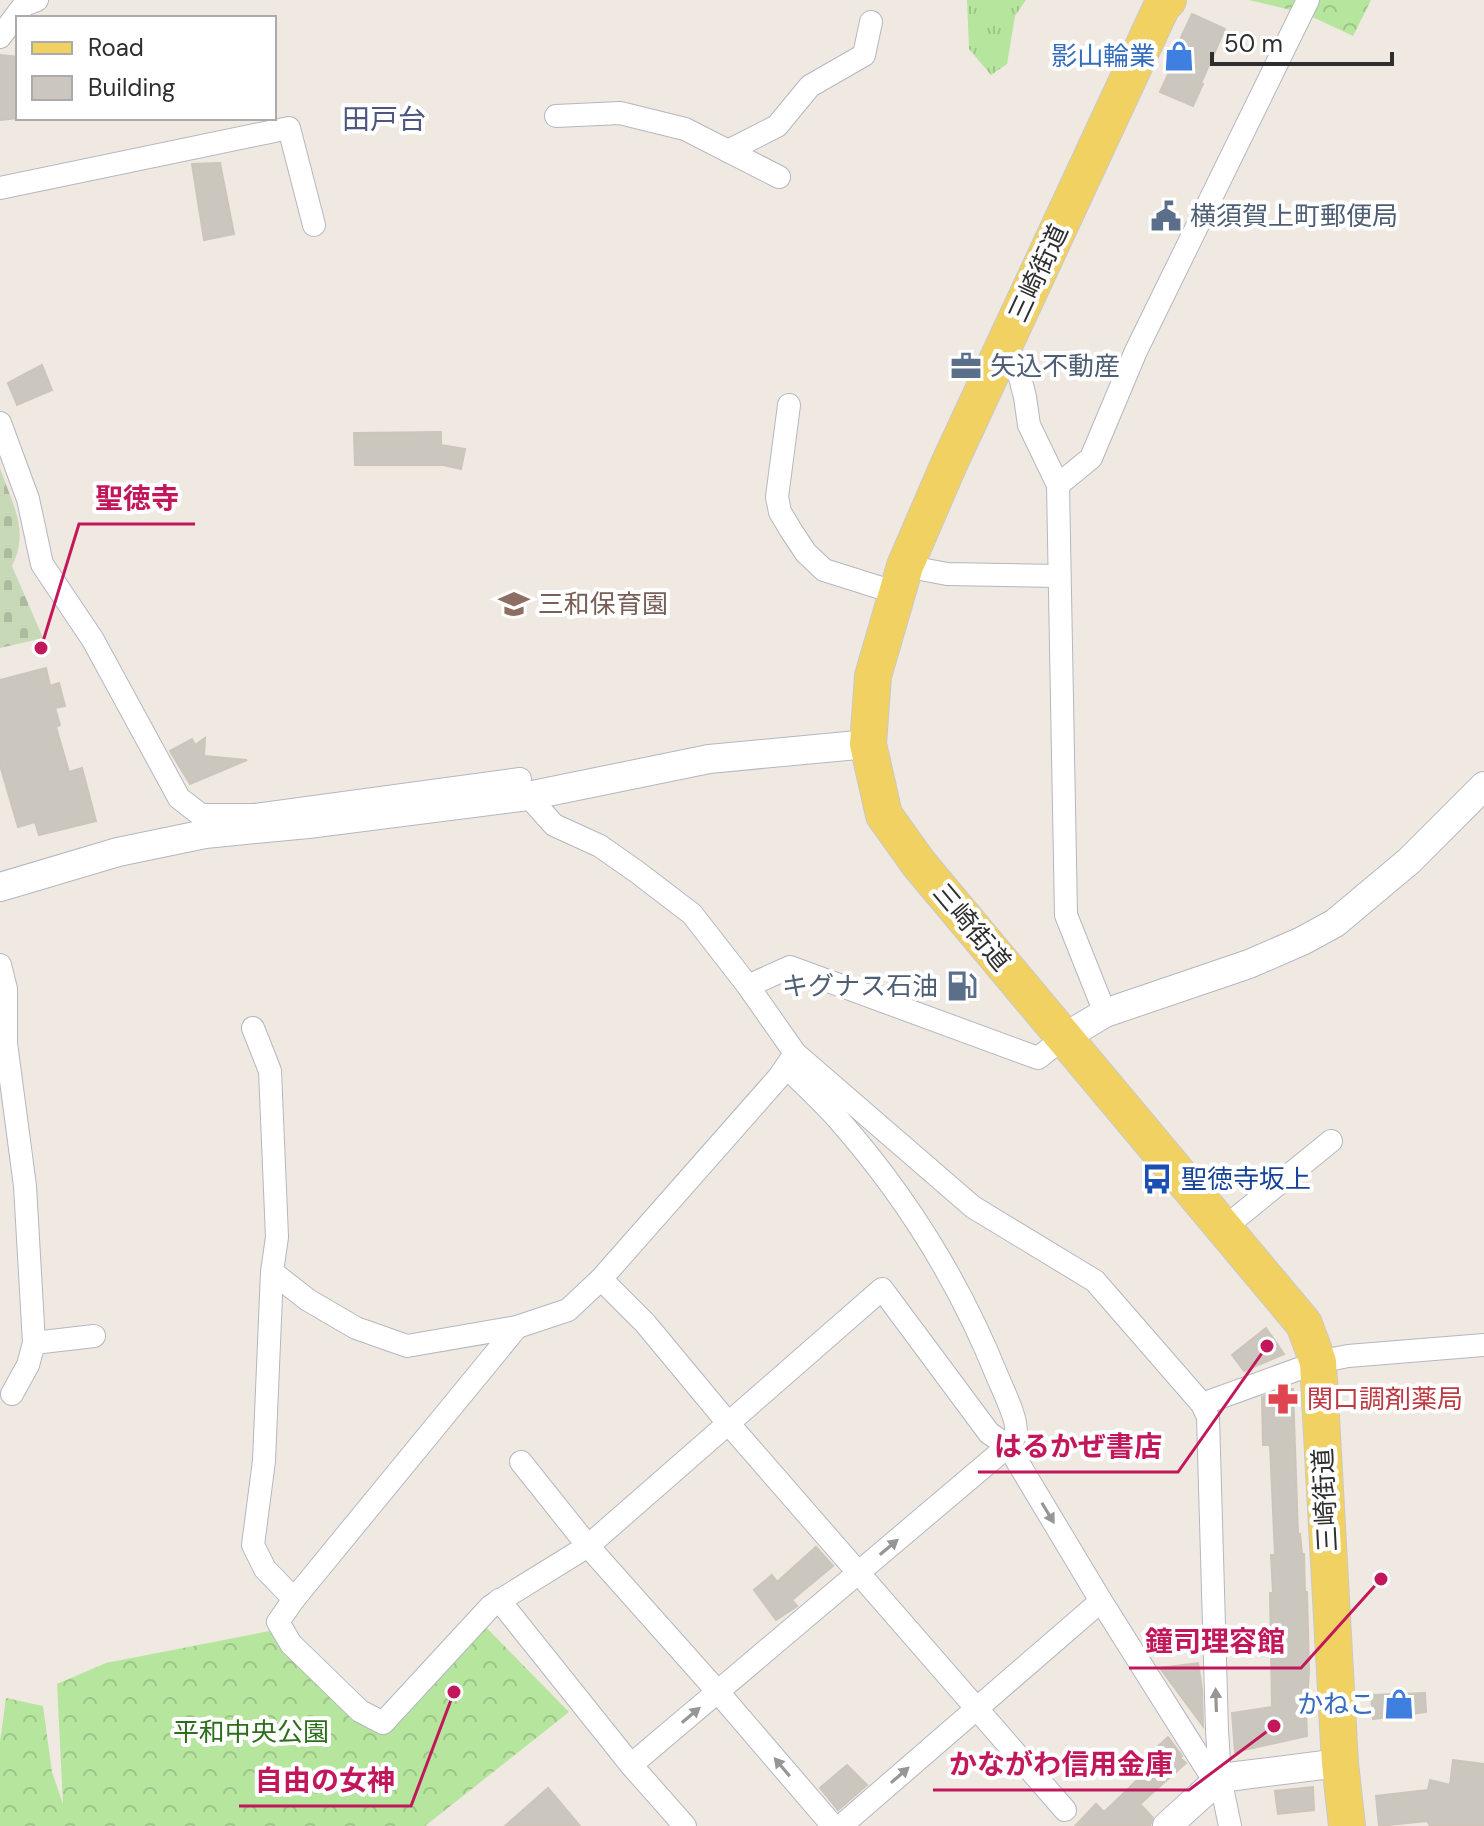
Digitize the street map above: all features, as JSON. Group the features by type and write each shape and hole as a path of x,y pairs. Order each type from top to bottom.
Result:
{"main road":[{"name":"三崎街道","path":"1168,0 1162,6 949,464 901,580 873,676 868,744 884,815 928,874 1304,1324 1318,1362 1340,1763 1347,1826"}],"street":[{"path":"0,37 24,5 37,0"},
{"path":"1058,485 1091,458 1136,351 1308,0"},
{"path":"728,151 777,126 810,86 864,55 871,22"},
{"path":"556,116 620,113 685,129 779,177"},
{"path":"0,188 289,128 314,225"},
{"path":"1001,352 1019,374 1029,425 1058,485 1066,915 1105,1013"},
{"path":"789,405 777,497 780,512 806,553 824,570 901,580 947,574 1059,576"},
{"path":"0,423 28,499 42,564 93,640 179,798 201,815 254,815 524,787"},
{"path":"0,887 118,852 205,834 308,824 709,759 868,744"},
{"path":"748,986 790,967 1038,1058 1105,1013 1249,964 1335,923 1409,861 1484,786"},
{"path":"524,787 554,825 600,846 692,914 748,986 791,1060 887,1178 943,1263 959,1292 1016,1428 1016,1434 1008,1446 631,1765"},
{"path":"0,965 6,989 6,1043 25,1186 34,1343 28,1365 12,1394"},
{"path":"253,1028 270,1071 277,1237 272,1272 264,1461 253,1545 265,1569 294,1599"},
{"path":"272,1272 308,1300 356,1328 407,1346 517,1327 568,1310 601,1279 791,1060"},
{"path":"791,1060 973,1207 1095,1281 1202,1404 1208,1417 1218,1780 1230,1826"},
{"path":"1224,1228 1331,1141"},
{"path":"601,1279 645,1323 728,1423 1065,1810"},
{"path":"517,1327 278,1622 291,1644 360,1711 383,1723 491,1606 588,1546 882,1289 989,1433 1008,1446 1101,1601 1218,1780"},
{"path":"34,1343 94,1336"},
{"path":"1202,1404 1318,1362 1348,1356 1484,1345"},
{"path":"521,1462 588,1546 833,1826"},
{"path":"499,1600 631,1765 685,1826"},
{"path":"841,1826 1101,1601"},
{"path":"1167,1826 1218,1780 1340,1763"}],"green space":[{"path":"967,0 1026,0 1015,16 1007,64 991,75 969,49"},
{"path":"1249,0 1371,0 1353,36 1304,13"},
{"path":"0,468 19,529 17,553 12,566 43,638 0,648"},
{"name":"平和中央公園","path":"476,1617 569,1712 425,1826 0,1826 0,1742 6,1698 43,1706 52,1772 63,1804 57,1684 106,1663 280,1629 383,1722"}],"building":[{"path":"1192,14 1225,29 1193,106 1160,92 1171,68 1168,65"},
{"path":"0,55 16,57 16,118 0,120"},
{"path":"220,163 234,234 204,240 192,164"},
{"path":"42,365 52,390 17,405 8,383"},
{"path":"441,432 441,445 465,449 461,469 443,465 355,465 354,433"},
{"path":"46,668 50,686 59,683 65,706 55,708 60,725 56,727 69,772 82,768 96,821 39,835 35,822 18,827 0,765 0,680"},
{"path":"205,738 204,756 247,760 190,784 170,751 192,739 195,745"},
{"path":"1266,1328 1284,1354 1244,1371 1232,1355"},
{"path":"1293,1389 1298,1534 1304,1554 1307,1592 1307,1736 1235,1752 1232,1713 1272,1707 1270,1593 1273,1593 1271,1555 1275,1555 1270,1445 1263,1445 1262,1397"},
{"path":"816,1547 833,1566 792,1600 797,1606 776,1620 754,1590 772,1575 777,1582"},
{"path":"1198,1663 1202,1689 1203,1726 1160,1668"},
{"name":"かねこ","path":"1425,1693 1426,1712 1373,1719 1371,1695"},
{"path":"1168,1737 1186,1763 1140,1804 1153,1818 1150,1826 1075,1826 1096,1804 1104,1812 1125,1792 1146,1771 1144,1767 1157,1754 1154,1750"},
{"path":"1453,1760 1484,1764 1484,1826 1430,1826 1427,1821 1379,1826 1376,1796 1428,1790 1430,1780 1450,1785"},
{"path":"847,1765 867,1785 838,1810 820,1788"},
{"path":"1313,1787 1314,1810 1278,1814 1275,1791"},
{"path":"548,1788 580,1826 505,1826"}],"place":[{"name":"影山輪業","path":"1179,56"},
{"name":"横須賀上町郵便局","path":"1166,216"},
{"name":"矢込不動産","path":"966,366"},
{"name":"三和保育園","path":"514,604"},
{"name":"聖徳寺","path":"41,648"},
{"name":"キグナス石油","path":"962,986"},
{"name":"聖徳寺坂上","path":"1157,1179"},
{"name":"はるかぜ書店","path":"1267,1346"},
{"name":"関口調剤薬局","path":"1283,1399"},
{"name":"鐘司理容館","path":"1381,1579"},
{"name":"自由の女神","path":"454,1692"},
{"name":"かねこ","path":"1399,1704"},
{"name":"かながわ信用金庫","path":"1274,1726"}],"district":[{"name":"田戸台","path":"384,119"}]}
